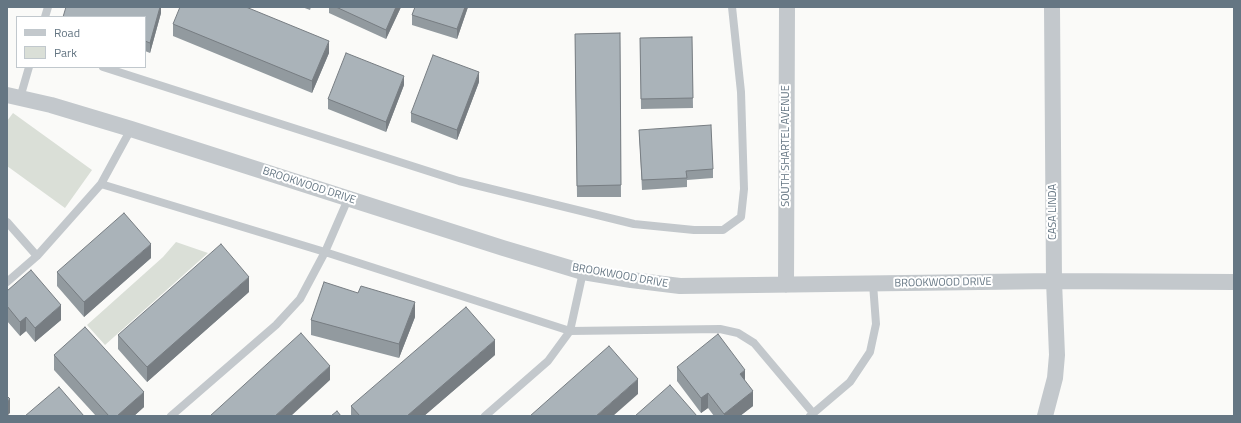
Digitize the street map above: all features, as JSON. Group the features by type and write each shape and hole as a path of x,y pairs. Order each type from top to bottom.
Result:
{"street":[{"name":"SOUTH SHARTEL AVENUE","path":"786,285 787,7"},
{"name":"CASA LINDA","path":"1045,416 1055,378 1057,355 1054,281 1052,7"},
{"name":"BROOKWOOD DRIVE","path":"13,97 50,105 131,129 348,199 583,272 680,286 1054,281 1234,282"}],"lane":[{"path":"107,68 459,181 634,224 694,230 723,230 741,217 744,189 741,92 732,7"},
{"path":"13,97 28,68"},
{"path":"7,282 37,256 101,184 131,129"},
{"path":"101,184 325,252 570,331 720,329 738,333 754,343 812,414 850,382 870,352 876,324 873,284"},
{"path":"171,416 276,325 300,299 325,252 348,199"},
{"path":"7,222 37,256"},
{"path":"485,416 548,361 570,331 583,272"}],"green space":[{"path":"13,113 92,170 65,208 7,166 7,121"},
{"path":"176,242 208,253 105,345 87,325 163,257"}],"building":[{"path":"66,7 160,7 150,43 146,41 146,16 63,16"},
{"path":"180,7 246,7 329,41 312,81 173,24"},
{"path":"336,7 396,7 386,30"},
{"path":"415,7 465,7 457,29 412,15"},
{"path":"620,33 621,185 577,186 575,34"},
{"path":"692,37 693,98 641,99 640,38"},
{"path":"346,53 404,76 386,122 328,99"},
{"path":"433,55 479,72 457,130 411,113"},
{"path":"711,125 713,169 686,171 687,178 642,180 639,130"},
{"path":"124,213 151,244 84,302 57,272"},
{"path":"221,244 249,277 147,367 118,335"},
{"path":"31,270 61,305 35,328 26,317 20,322 7,306 7,291"},
{"path":"324,282 358,293 361,286 415,302 399,344 311,320"},
{"path":"466,307 495,340 407,416 360,416 351,406"},
{"path":"85,327 144,392 117,416 109,416 54,355"},
{"path":"301,333 330,366 275,416 210,416"},
{"path":"718,334 745,370 740,374 753,391 724,414 708,393 701,398 677,367"},
{"path":"609,346 638,379 596,416 530,416"},
{"path":"670,385 697,416 635,416"},
{"path":"59,387 84,416 25,416"},
{"path":"337,411 341,416 331,416"}]}
